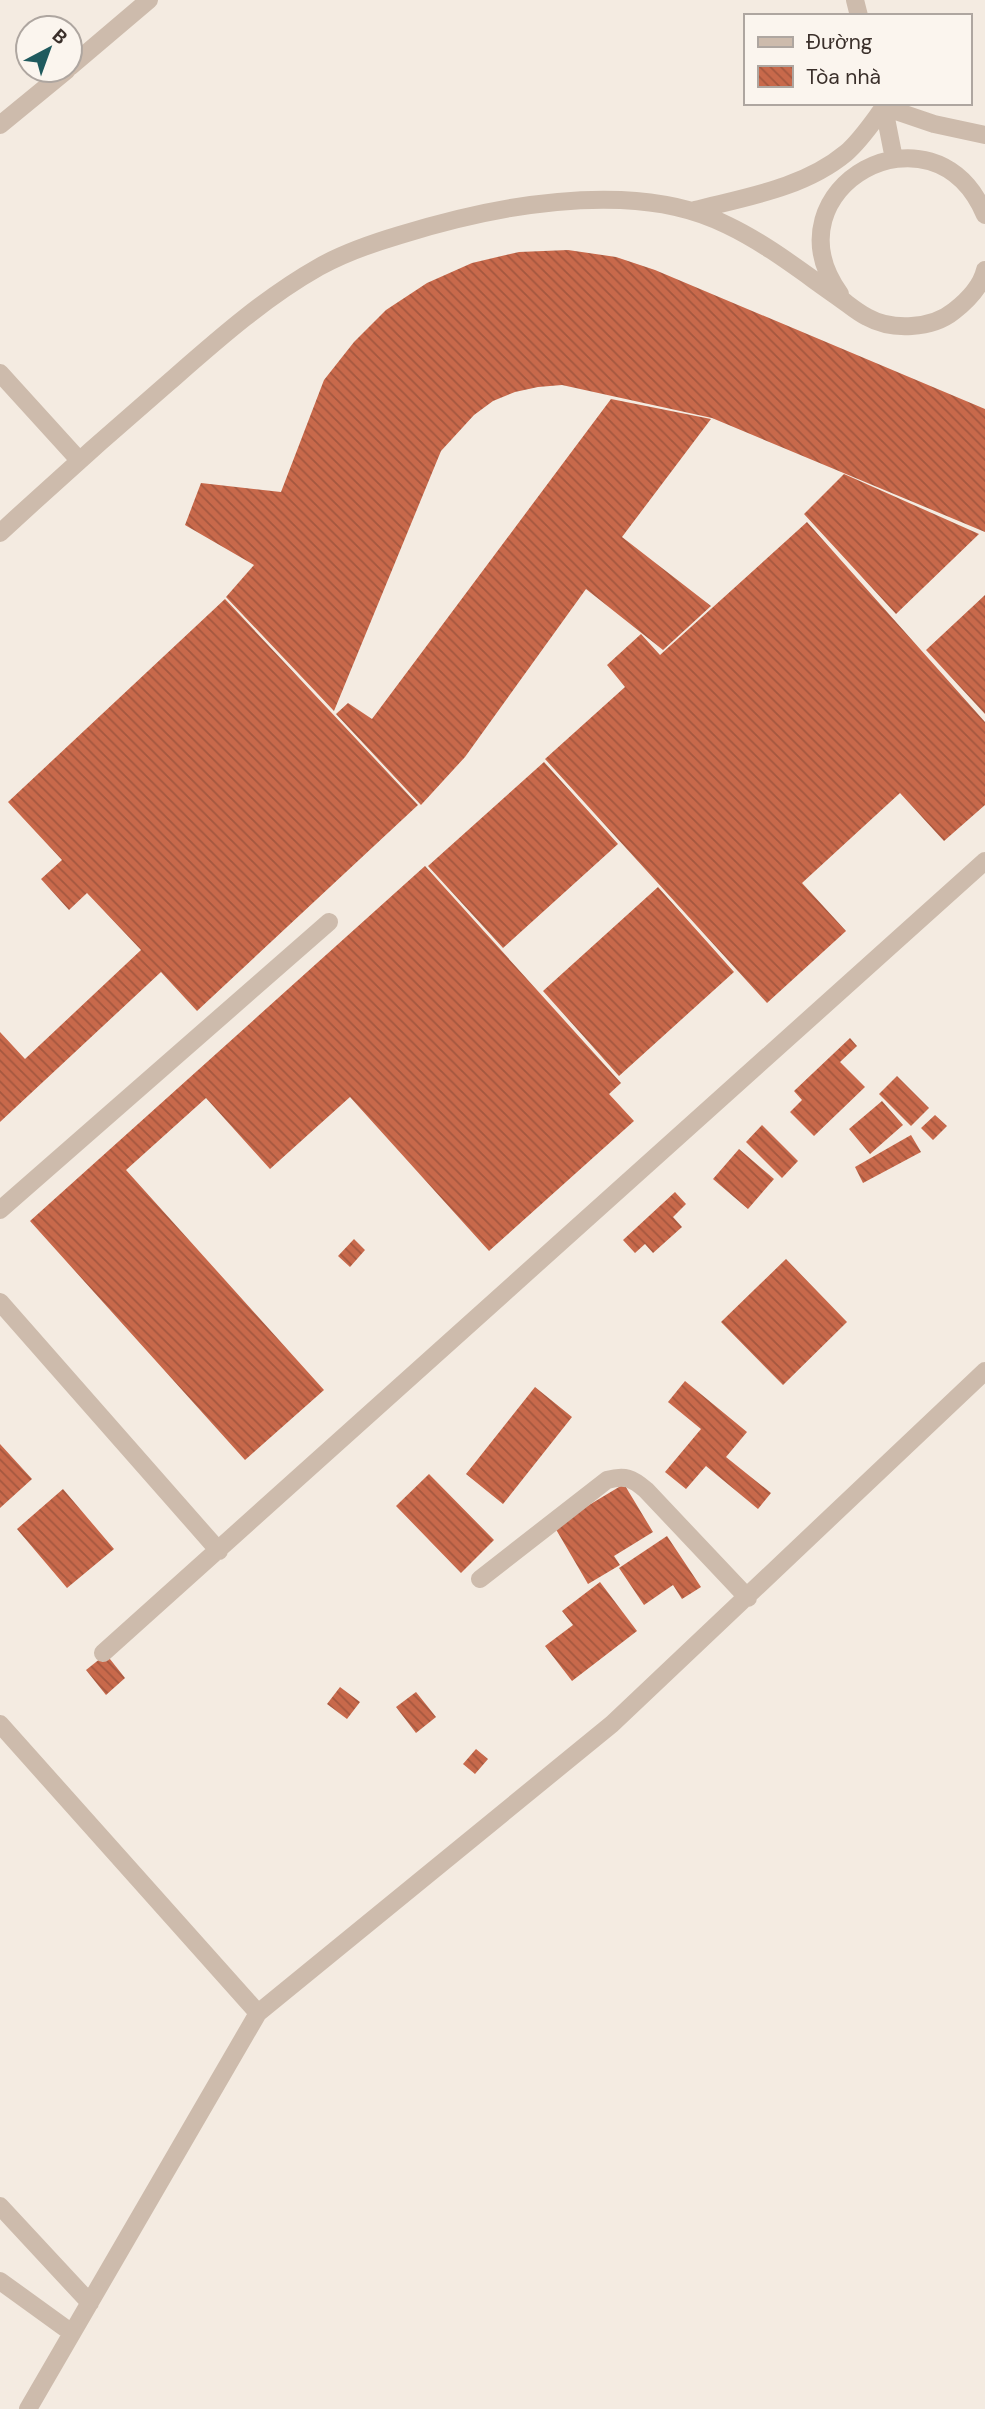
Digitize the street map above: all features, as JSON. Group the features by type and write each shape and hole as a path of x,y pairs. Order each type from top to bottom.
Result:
{"street":[{"path":"84,55 149,0"},
{"path":"0,125 50,84"},
{"path":"883,105 934,124 985,135"},
{"path":"883,105 894,159"},
{"path":"695,210 782,187 828,166 848,151 883,105"},
{"path":"846,302 830,280 821,252 823,223 834,195 854,175 880,161 909,158 936,163 960,177 978,198 985,215"},
{"path":"0,533 79,460 224,334 272,296 322,265 374,243 440,223 504,209 571,201 619,200 660,203 695,210 757,241 868,318 894,326 922,325 947,316 977,297 985,270"},
{"path":"0,373 79,460"},
{"path":"103,1653 985,861"},
{"path":"0,1210 329,922"},
{"path":"0,1302 219,1551"},
{"path":"28,2409 258,2013 612,1724 985,1371"},
{"path":"480,1579 607,1480 621,1476 634,1479 646,1490 748,1598"},
{"path":"0,1724 258,2013"},
{"path":"0,2206 90,2303"},
{"path":"0,2281 72,2333"}],"building":[{"path":"568,250 616,257 655,270 985,409 985,532 712,418 562,385 515,392 493,401 474,415 441,451 334,711 226,597 254,565 185,525 201,483 281,492 324,380 354,342 386,310 427,283 472,263 519,252"},
{"path":"611,399 711,419 622,537 711,606 663,650 586,589 465,757 421,805 336,714 348,703 372,719"},
{"path":"844,474 979,534 896,614 804,514"},
{"path":"807,522 985,722 985,805 944,841 900,793 802,883 846,931 767,1003 545,759 625,687 607,665 641,634 660,655"},
{"path":"985,595 985,714 926,650"},
{"path":"225,599 418,805 197,1011 161,972 0,1122 0,1032 25,1059 141,950 87,893 69,910 41,879 62,860 8,802"},
{"path":"544,762 618,844 503,948 428,866"},
{"path":"425,866 621,1083 609,1094 634,1121 489,1251 350,1097 270,1169 206,1098 126,1170 324,1390 245,1460 30,1221"},
{"path":"658,887 734,972 619,1076 543,991"},
{"path":"850,1038 857,1046 840,1062 865,1087 814,1136 790,1112 802,1100 794,1091"},
{"path":"897,1076 929,1108 911,1126 879,1094"},
{"path":"882,1101 903,1125 870,1154 849,1129"},
{"path":"935,1115 947,1126 933,1140 921,1128"},
{"path":"762,1125 798,1161 782,1178 746,1142"},
{"path":"911,1135 921,1152 863,1183 855,1167"},
{"path":"739,1149 774,1179 748,1209 713,1179"},
{"path":"675,1192 686,1204 673,1217 682,1227 653,1253 645,1244 635,1253 623,1240"},
{"path":"354,1239 365,1250 350,1267 338,1256"},
{"path":"786,1259 847,1322 783,1385 721,1322"},
{"path":"685,1381 747,1432 726,1457 771,1493 758,1509 706,1466 686,1489 665,1472 701,1429 668,1402"},
{"path":"535,1387 572,1417 503,1504 466,1474"},
{"path":"0,1444 32,1479 0,1508"},
{"path":"429,1474 494,1540 461,1573 396,1506"},
{"path":"624,1484 653,1532 614,1556 620,1565 588,1584 554,1526"},
{"path":"63,1489 114,1549 67,1588 17,1529"},
{"path":"667,1536 701,1587 682,1599 673,1585 644,1605 619,1568"},
{"path":"600,1582 637,1631 572,1681 545,1646 573,1625 562,1611"},
{"path":"106,1654 125,1678 106,1695 86,1670"},
{"path":"340,1687 360,1702 347,1719 327,1704"},
{"path":"416,1692 436,1717 416,1733 396,1707"},
{"path":"476,1749 488,1759 475,1774 463,1764"}]}
